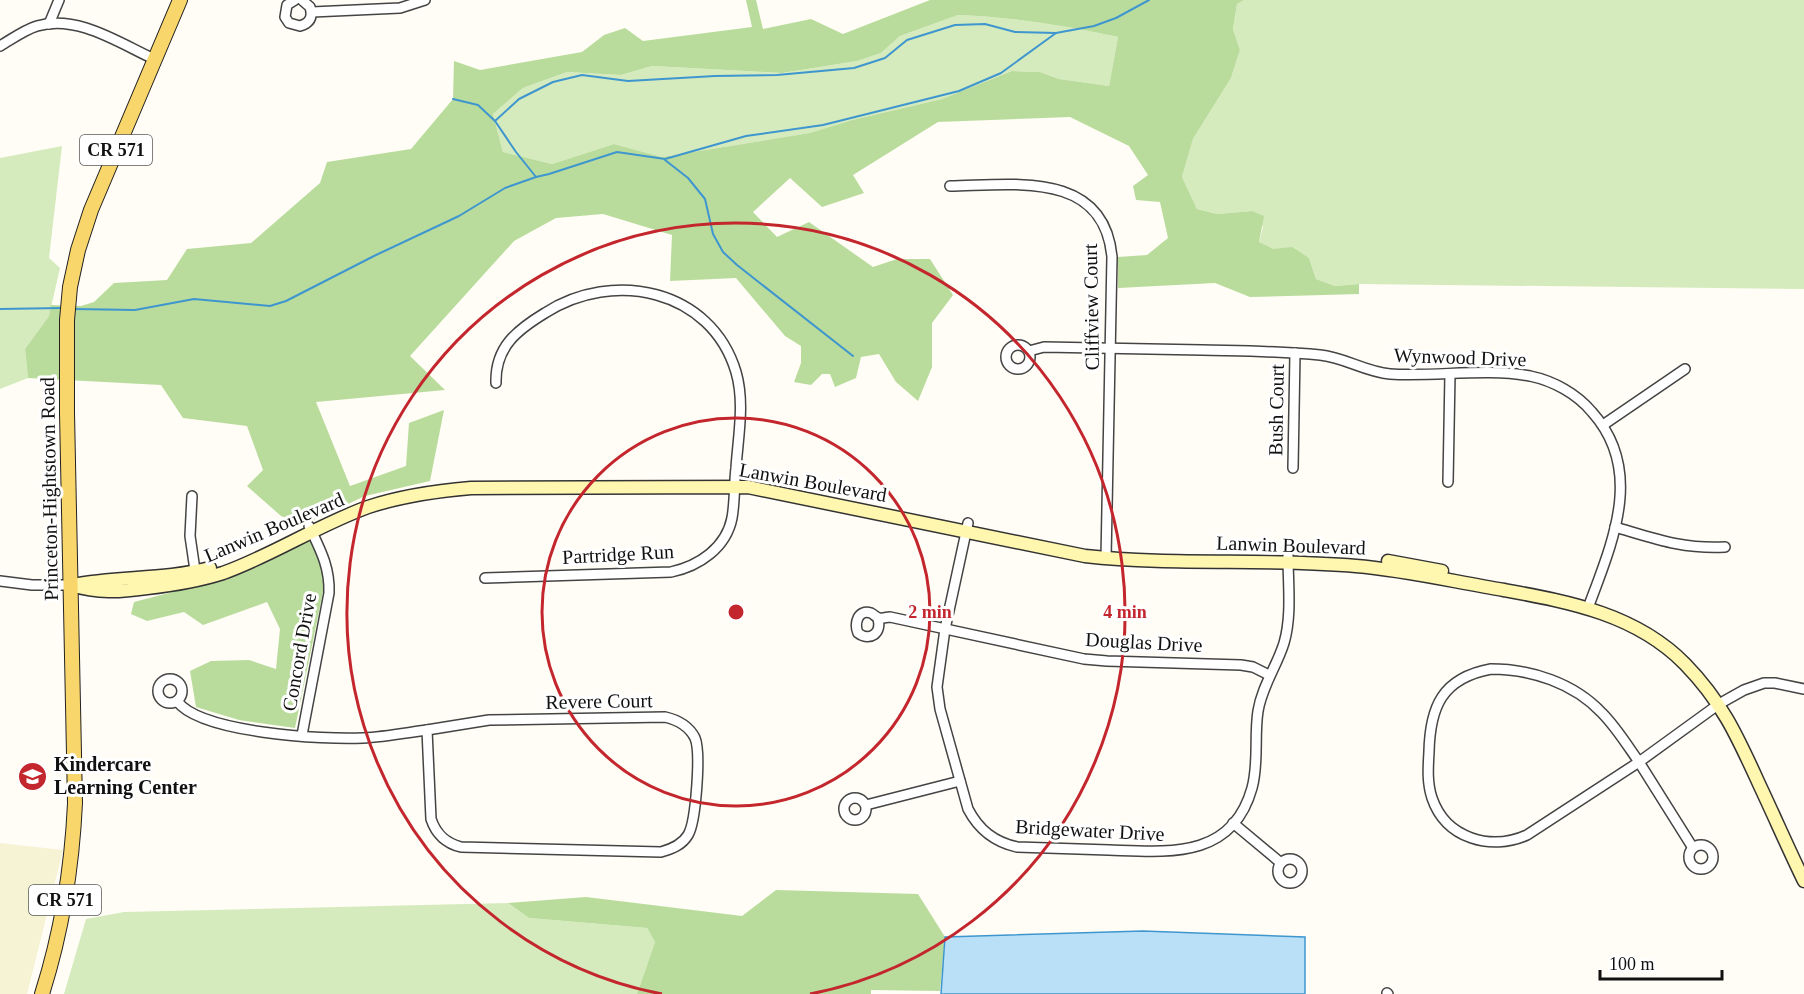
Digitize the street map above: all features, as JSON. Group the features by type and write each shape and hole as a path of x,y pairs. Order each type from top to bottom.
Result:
{"main road":[{"name":"Princeton-Hightstown Road","path":"42,994 63,913 74,834 75,771 66,413 68,305 74,265 83,231 180,0"}],"street":[{"path":"49,24 60,0"},
{"path":"296,0 291,2 285,10 285,17 294,26 304,25 310,20 312,12 308,3 302,0"},
{"path":"312,12 400,8 425,0"},
{"path":"0,46 26,31 49,24 63,23 87,29 154,59"},
{"name":"Cliffview Court","path":"950,186 1051,187 1072,193 1090,206 1103,224 1111,245 1106,554"},
{"name":"Partridge Run","path":"485,578 671,572 682,570 705,558 723,540 732,520 741,404 737,375 732,360 725,346 705,321 687,308 665,297 636,291 588,293 555,306 522,328 507,344 495,367 496,383"},
{"name":"Wynwood Drive","path":"1029,351 1044,347 1295,353 1324,355 1375,372 1391,374 1517,375 1547,381 1576,396 1603,425 1616,449 1622,480 1615,526 1590,604"},
{"name":"Bush Court","path":"1293,468 1295,353"},
{"path":"1603,425 1685,369"},
{"path":"1448,482 1450,374"},
{"name":"Lanwin Boulevard","path":"71,585 92,581 196,576 310,529 363,502 400,490 472,480 734,482 787,485 967,527 1085,548 1106,554 1288,560 1342,557 1405,564 1590,604 1627,615 1670,642 1690,659 1739,723 1804,865"},
{"path":"192,496 190,536 196,576"},
{"path":"1615,526 1676,545 1704,548 1725,547"},
{"name":"Bridgewater Drive","path":"967,527 945,629 938,674 938,700 969,809 981,829 998,842 1017,848 1185,851 1211,841 1233,823 1248,800 1252,787 1258,708 1269,675 1279,656 1287,627 1288,560"},
{"name":"Concord Drive","path":"310,529 324,557 329,593 302,735 363,738 427,730"},
{"path":"0,581 32,585 71,585"},
{"name":"Douglas Drive","path":"878,619 890,617 1084,659 1241,664 1269,675"},
{"path":"1693,848 1639,762 1606,718 1581,695 1542,676 1503,669 1479,671 1459,680 1441,698 1432,716 1430,727 1428,777 1432,800 1449,825 1467,837 1481,842 1504,843 1527,835 1639,762 1722,702 1744,690 1764,683 1804,689"},
{"path":"177,701 191,713 226,725 302,735"},
{"name":"Lanwin Boulevard","path":"1722,702 1804,881"},
{"name":"Revere Court","path":"665,717 674,719 689,729 697,746 692,826 684,841 670,850 661,852 466,848 452,845 439,835 431,819 427,730 489,720 665,717"},
{"path":"866,805 960,781"},
{"path":"1233,823 1281,863"}],"shaded area":[{"path":"0,843 63,850 27,994 0,994"}],"green space":[{"path":"746,0 756,0 763,29 811,19 843,34 930,0 1244,0 1237,4 1233,29 1240,50 1231,78 1193,139 1182,177 1197,209 1217,214 1252,211 1264,216 1259,242 1274,249 1292,247 1309,258 1316,279 1335,286 1359,284 1359,294 1250,297 1215,283 1118,288 1118,257 1147,255 1168,238 1160,202 1136,200 1133,186 1148,175 1129,146 1070,117 938,122 853,175 864,193 822,207 790,178 753,212 777,237 809,222 873,267 897,259 930,259 953,295 932,323 932,367 918,401 896,382 879,354 861,357 856,378 835,387 830,374 822,374 811,385 794,382 801,363 801,346 785,336 736,278 670,281 672,235 603,214 556,218 514,241 410,356 445,390 316,402 350,486 406,466 409,423 444,410 430,481 365,496 303,525 281,516 247,486 263,470 247,426 183,418 161,385 28,378 25,349 49,316 51,305 81,306 94,302 114,283 167,280 187,249 251,243 320,183 327,162 411,149 453,99 454,61 480,70 582,52 604,35 625,28 643,41 752,27","holes":["958,15 1039,23 1118,37 1109,86 1059,79 1040,72 1012,71 942,99 852,120 810,133 662,157 614,144 552,164 503,152 493,114 523,88 567,72 621,75 652,66 782,73 857,61 881,53 900,36"]},
{"path":"1244,0 1804,0 1804,289 1359,284 1335,286 1316,279 1309,258 1274,249 1259,242 1263,227 1252,211 1217,214 1197,209 1182,177 1193,139 1231,78 1240,50 1233,29 1237,4"},
{"path":"958,15 1039,23 1118,37 1109,86 1059,79 1040,72 1012,71 942,99 852,120 811,133 662,157 614,144 552,164 503,152 493,114 523,88 567,72 621,75 652,66 782,73 857,61 881,53 900,36"},
{"path":"62,146 49,258 60,268 49,316 25,349 28,378 0,389 0,158"},
{"path":"309,537 320,561 324,587 295,728 239,720 196,707 190,671 211,661 249,660 276,669 280,629 267,602 203,625 184,612 147,621 131,614 134,602 188,588 248,568"},
{"path":"776,890 918,894 945,937 940,991 871,990 871,994 637,994 655,942 647,928 529,918 508,903 586,897 742,916"},
{"path":"508,903 529,918 647,928 655,942 637,994 64,994 86,919 124,912"}],"water":[{"path":"1143,931 1305,937 1305,994 941,994 945,937"}],"waterway":[{"path":"495,121 519,99 553,82 582,75 628,81 777,75 854,68 885,58 907,40 955,25 985,24 1015,32 1056,33 1094,26 1116,18 1149,0"},
{"path":"74,309 135,310 194,299 270,306 286,301 459,216 505,188 536,177 617,152 665,159 746,136 823,125 959,91 1001,73 1056,33"},
{"path":"453,99 478,105 495,121 536,177"},
{"path":"665,160 688,178 705,199 713,234 723,252 853,356"},
{"path":"0,309 62,308"}],"place":[{"name":"Kindercare Learning Center","path":"33,776"}]}
